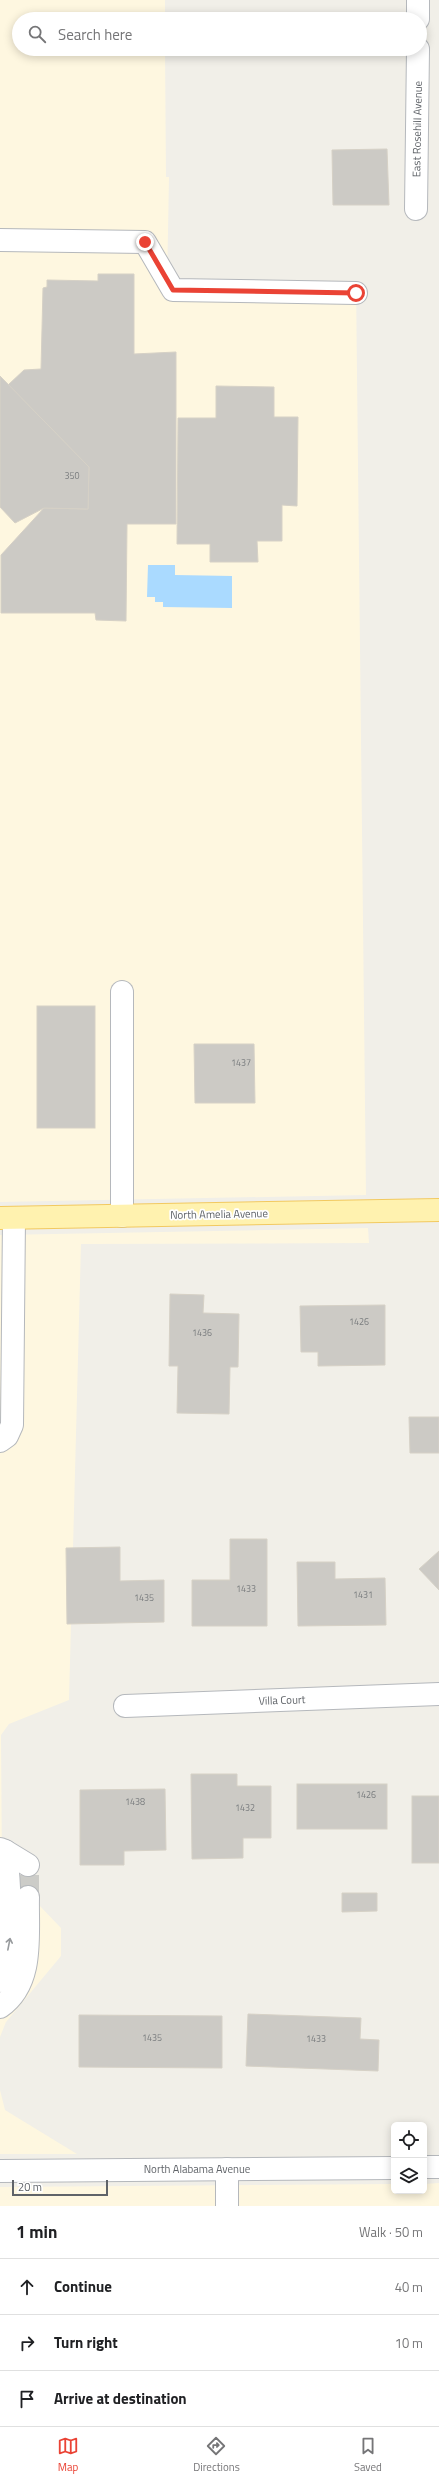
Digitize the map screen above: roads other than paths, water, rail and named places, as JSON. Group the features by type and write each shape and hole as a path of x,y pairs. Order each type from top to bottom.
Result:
{"main road":[{"name":"North Amelia Avenue","path":"7,1218 439,1210"}],"street":[{"path":"418,0 418,12"},
{"name":"East Rosehill Avenue","path":"416,209 418,56"},
{"path":"0,240 145,242 173,290 356,293"},
{"path":"122,992 122,1216"},
{"path":"6,1433 7,1218"},
{"name":"Villa Court","path":"125,1706 439,1694"},
{"path":"2,1850 28,1865"},
{"path":"0,1981 11,1938 9,1866 2,1850"},
{"path":"0,2007 15,1992 26,1968 28,1897"},
{"path":"427,2167 439,2167"},
{"name":"North Alabama Avenue","path":"0,2170 391,2168"},
{"path":"227,2169 227,2206"}],"water":[{"path":"148,565 175,565 175,575 232,576 232,608 163,607 163,602 155,602 155,597 147,597"}],"tunnel":[{"path":"28,1865 28,1897"}]}
